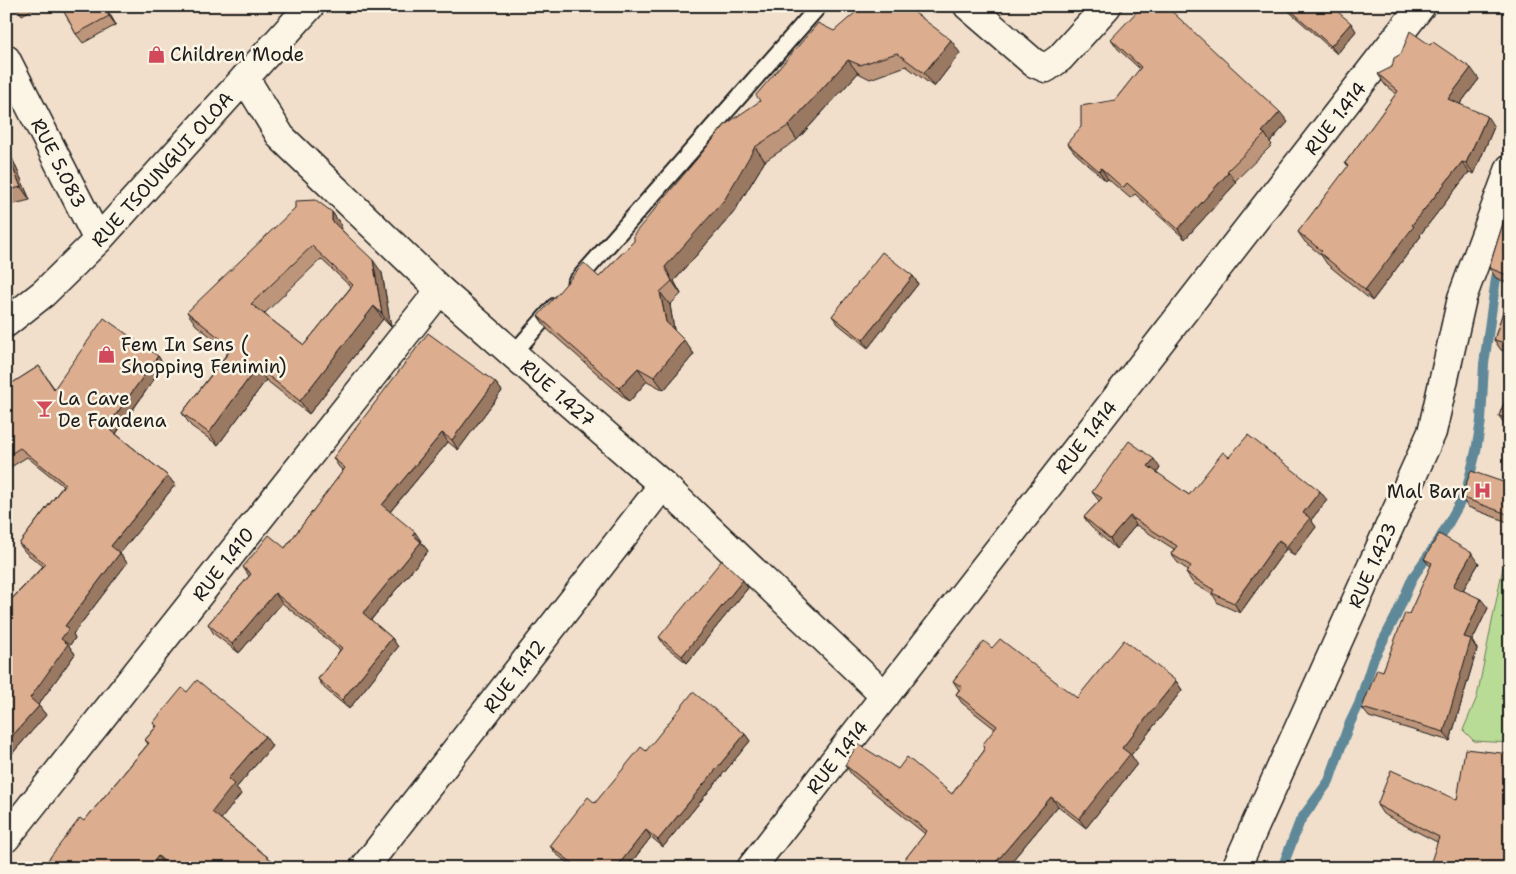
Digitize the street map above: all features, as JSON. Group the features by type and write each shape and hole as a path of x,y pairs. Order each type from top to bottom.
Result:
{"street":[{"name":"RUE TSOUNGUI OLOA","path":"6,323 44,293 98,240 310,6"},
{"path":"968,6 1034,63 1046,68 1060,58 1107,6"},
{"name":"RUE 1.414","path":"751,868 1421,6"},
{"name":"RUE 5.083","path":"6,59 98,240"},
{"name":"RUE 1.427","path":"246,78 281,137 440,290 664,485 884,696"},
{"name":"RUE 1.423","path":"1236,868 1432,432 1462,298 1510,168"},
{"name":"RUE 1.410","path":"8,832 440,290"},
{"name":"RUE 1.412","path":"364,868 664,485"}],"lane":[{"path":"513,354 819,6"}],"green space":[{"path":"1503,567 1510,570 1510,743 1474,741 1463,730 1477,697"}],"building":[{"path":"61,6 104,6 109,16 76,34"},
{"path":"863,6 906,6 951,40 924,73 897,53 860,65 848,60 788,126 755,147 725,199 665,267 672,281 660,292 666,322 684,340 654,377 638,368 619,388 538,316 584,263 599,277 634,241 634,234 726,124 760,101 756,95 818,23 834,31"},
{"path":"1142,6 1166,6 1280,112 1262,132 1265,134 1227,171 1229,172 1178,229 1127,183 1123,188 1101,168 1099,171 1067,143 1081,127 1081,106 1115,100 1141,67 1111,39"},
{"path":"1286,6 1331,6 1351,23 1331,46"},
{"path":"1410,31 1430,45 1433,42 1471,68 1448,99 1487,116 1466,163 1462,162 1412,225 1414,226 1365,290 1298,232 1348,166 1345,163 1398,91 1378,74 1392,67 1394,58 1401,54"},
{"path":"6,152 21,187 6,191"},
{"path":"316,200 332,212 332,221 373,260 382,314 374,306 300,401 257,367 209,433 182,413 232,348 187,312 295,208 295,201","holes":["312,246 353,285 304,345 251,304"]},
{"path":"1510,201 1510,276 1489,268"},
{"path":"882,252 913,276 863,340 832,316"},
{"path":"1510,290 1510,344 1494,340"},
{"path":"104,318 158,356 107,427 168,476 111,546 120,553 65,626 69,628 61,639 68,644 30,698 39,706 6,743 6,605 46,564 19,544 65,484 20,448 6,457 6,387 39,366 54,389"},
{"path":"428,333 495,382 452,440 442,433 382,505 415,532 413,535 421,542 363,613 392,638 342,700 318,679 342,648 275,593 232,644 208,624 251,574 243,567 269,535 285,548 345,468 333,458"},
{"path":"1510,387 1510,420 1499,416"},
{"path":"1248,435 1320,491 1303,513 1310,518 1287,546 1279,540 1234,603 1212,593 1214,590 1186,573 1191,566 1171,554 1177,546 1130,516 1110,539 1084,517 1102,498 1092,492 1129,441 1154,459 1148,466 1189,495 1223,452 1229,457"},
{"path":"1471,471 1503,482 1510,471 1510,515 1461,497"},
{"path":"1439,534 1472,553 1453,586 1481,599 1464,637 1471,639 1444,732 1362,708 1377,669 1383,671 1405,613 1409,614 1432,563 1424,559"},
{"path":"722,560 743,580 682,656 659,637"},
{"path":"1000,639 1077,698 1124,640 1176,681 1122,748 1130,754 1079,819 1051,797 991,868 898,868 927,831 845,765 858,744 898,769 907,757 952,794 984,751 983,744 997,726 956,694 962,687 953,681 984,641 992,648"},
{"path":"197,680 265,736 228,779 234,784 212,812 281,868 184,868 176,861 171,867 158,856 149,868 57,868 48,860 80,818 84,821 149,743 145,740 157,726 153,723 182,688 187,692"},
{"path":"693,692 745,734 658,840 646,830 616,868 579,868 550,846 588,797 595,803 641,747 646,751"},
{"path":"1465,749 1510,754 1510,851 1504,868 1429,868 1439,837 1377,805 1391,770 1457,800"}],"waterway":[{"path":"1282,868 1300,821 1329,781 1348,727 1359,704 1373,660 1396,616 1413,577 1439,540 1466,492 1481,421 1484,364 1498,264"}],"place":[{"name":"Children Mode","path":"156,54"},
{"name":"Fem In Sens ( Shopping Fenimin)","path":"107,355"},
{"name":"La Cave De Fandena","path":"44,409"},
{"name":"Mal Barr","path":"1483,491"}]}
